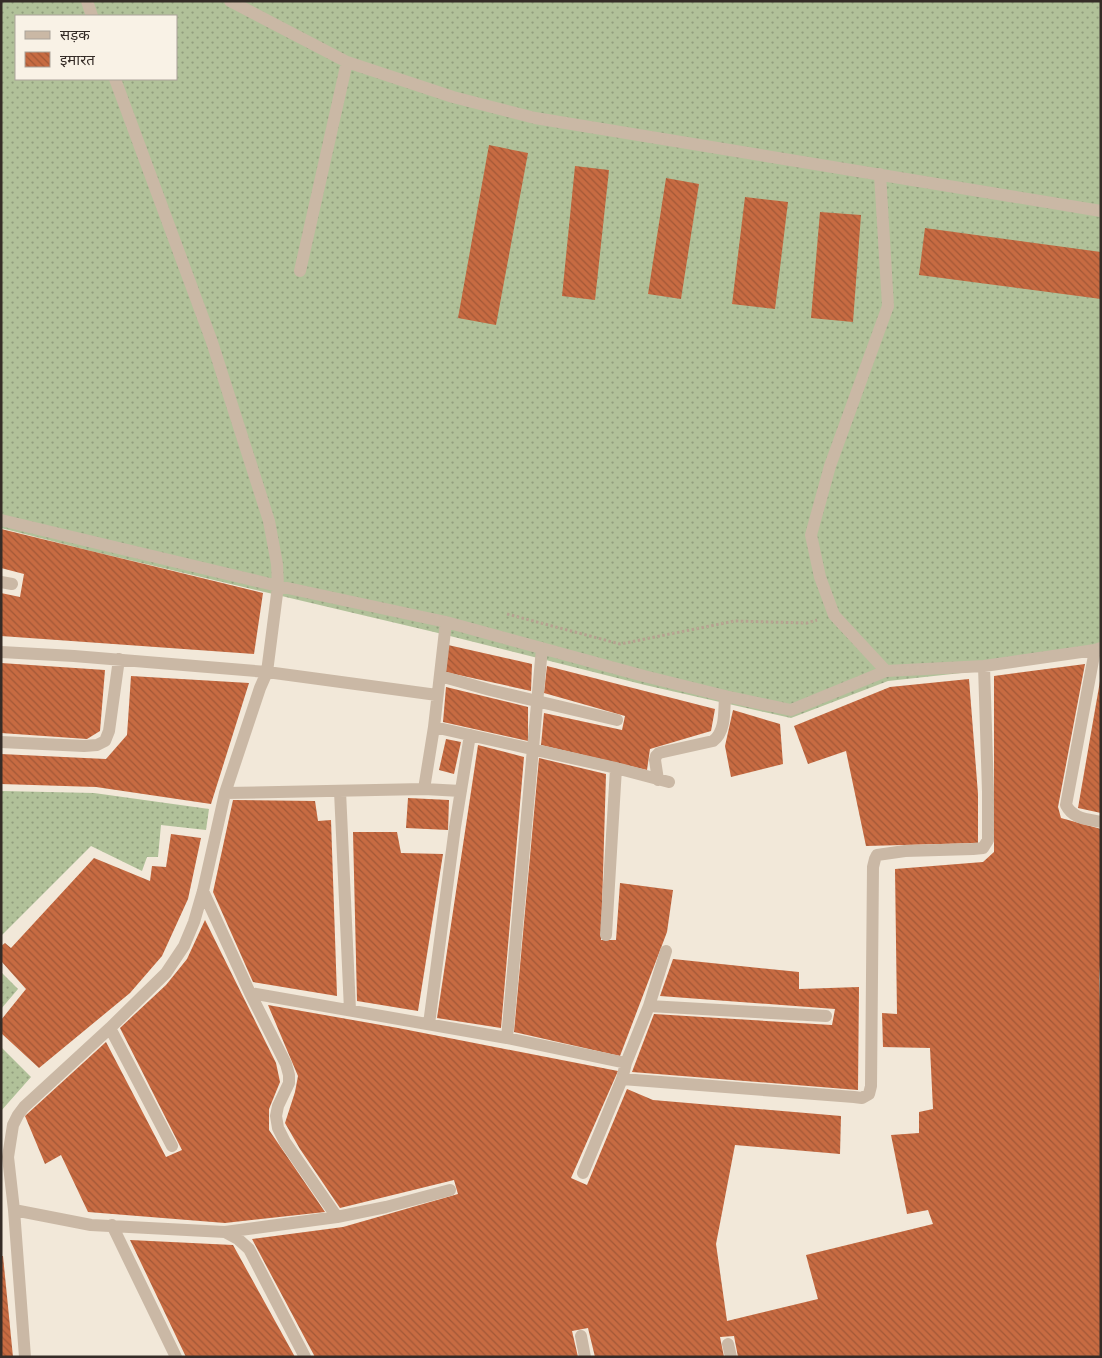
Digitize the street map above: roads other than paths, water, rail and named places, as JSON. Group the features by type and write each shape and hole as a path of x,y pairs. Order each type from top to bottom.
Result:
{"street":[{"path":"87,1 92,15"},
{"path":"230,1 347,62 453,97 535,118 1101,211"},
{"path":"300,271 347,62"},
{"path":"25,1357 8,1157 7,1124 110,1028 169,968 184,946 203,892 225,793 267,672 278,586 277,564 269,521 212,342 115,80"},
{"path":"880,174 888,306 830,466 810,535 820,577 834,615 886,671"},
{"path":"1,520 278,586 446,622 644,676 791,710 886,671 984,666 1098,649 1066,805 1069,812 1077,817 1101,822"},
{"path":"424,789 434,727 446,622"},
{"path":"507,1038 542,648"},
{"path":"1,652 119,659 267,672 437,695"},
{"path":"1,742 84,746 97,745 105,741 109,731 119,659"},
{"path":"622,1079 862,1098 869,1094 871,1086 873,867 875,859 877,855 905,850 984,848 988,840 988,792 984,666"},
{"path":"440,676 490,690 617,720"},
{"path":"434,727 616,768 663,781 655,760 656,756 713,741 719,737 722,727 725,696"},
{"path":"429,1024 470,735"},
{"path":"606,935 616,768"},
{"path":"225,793 424,789 461,791"},
{"path":"340,791 350,1010"},
{"path":"203,892 250,993 286,1064 289,1083 278,1106 276,1116 278,1128 285,1142 337,1217"},
{"path":"583,1174 622,1079 626,1063 649,1006 666,951"},
{"path":"250,993 507,1038 626,1063"},
{"path":"649,1006 826,1016"},
{"path":"110,1028 172,1146"},
{"path":"14,1210 91,1225 225,1232 337,1217 386,1207 450,1190"},
{"path":"112,1226 176,1357"},
{"path":"225,1232 238,1239 249,1249 305,1357"},
{"path":"580,1336 586,1357"},
{"path":"728,1344 731,1357"}]}
